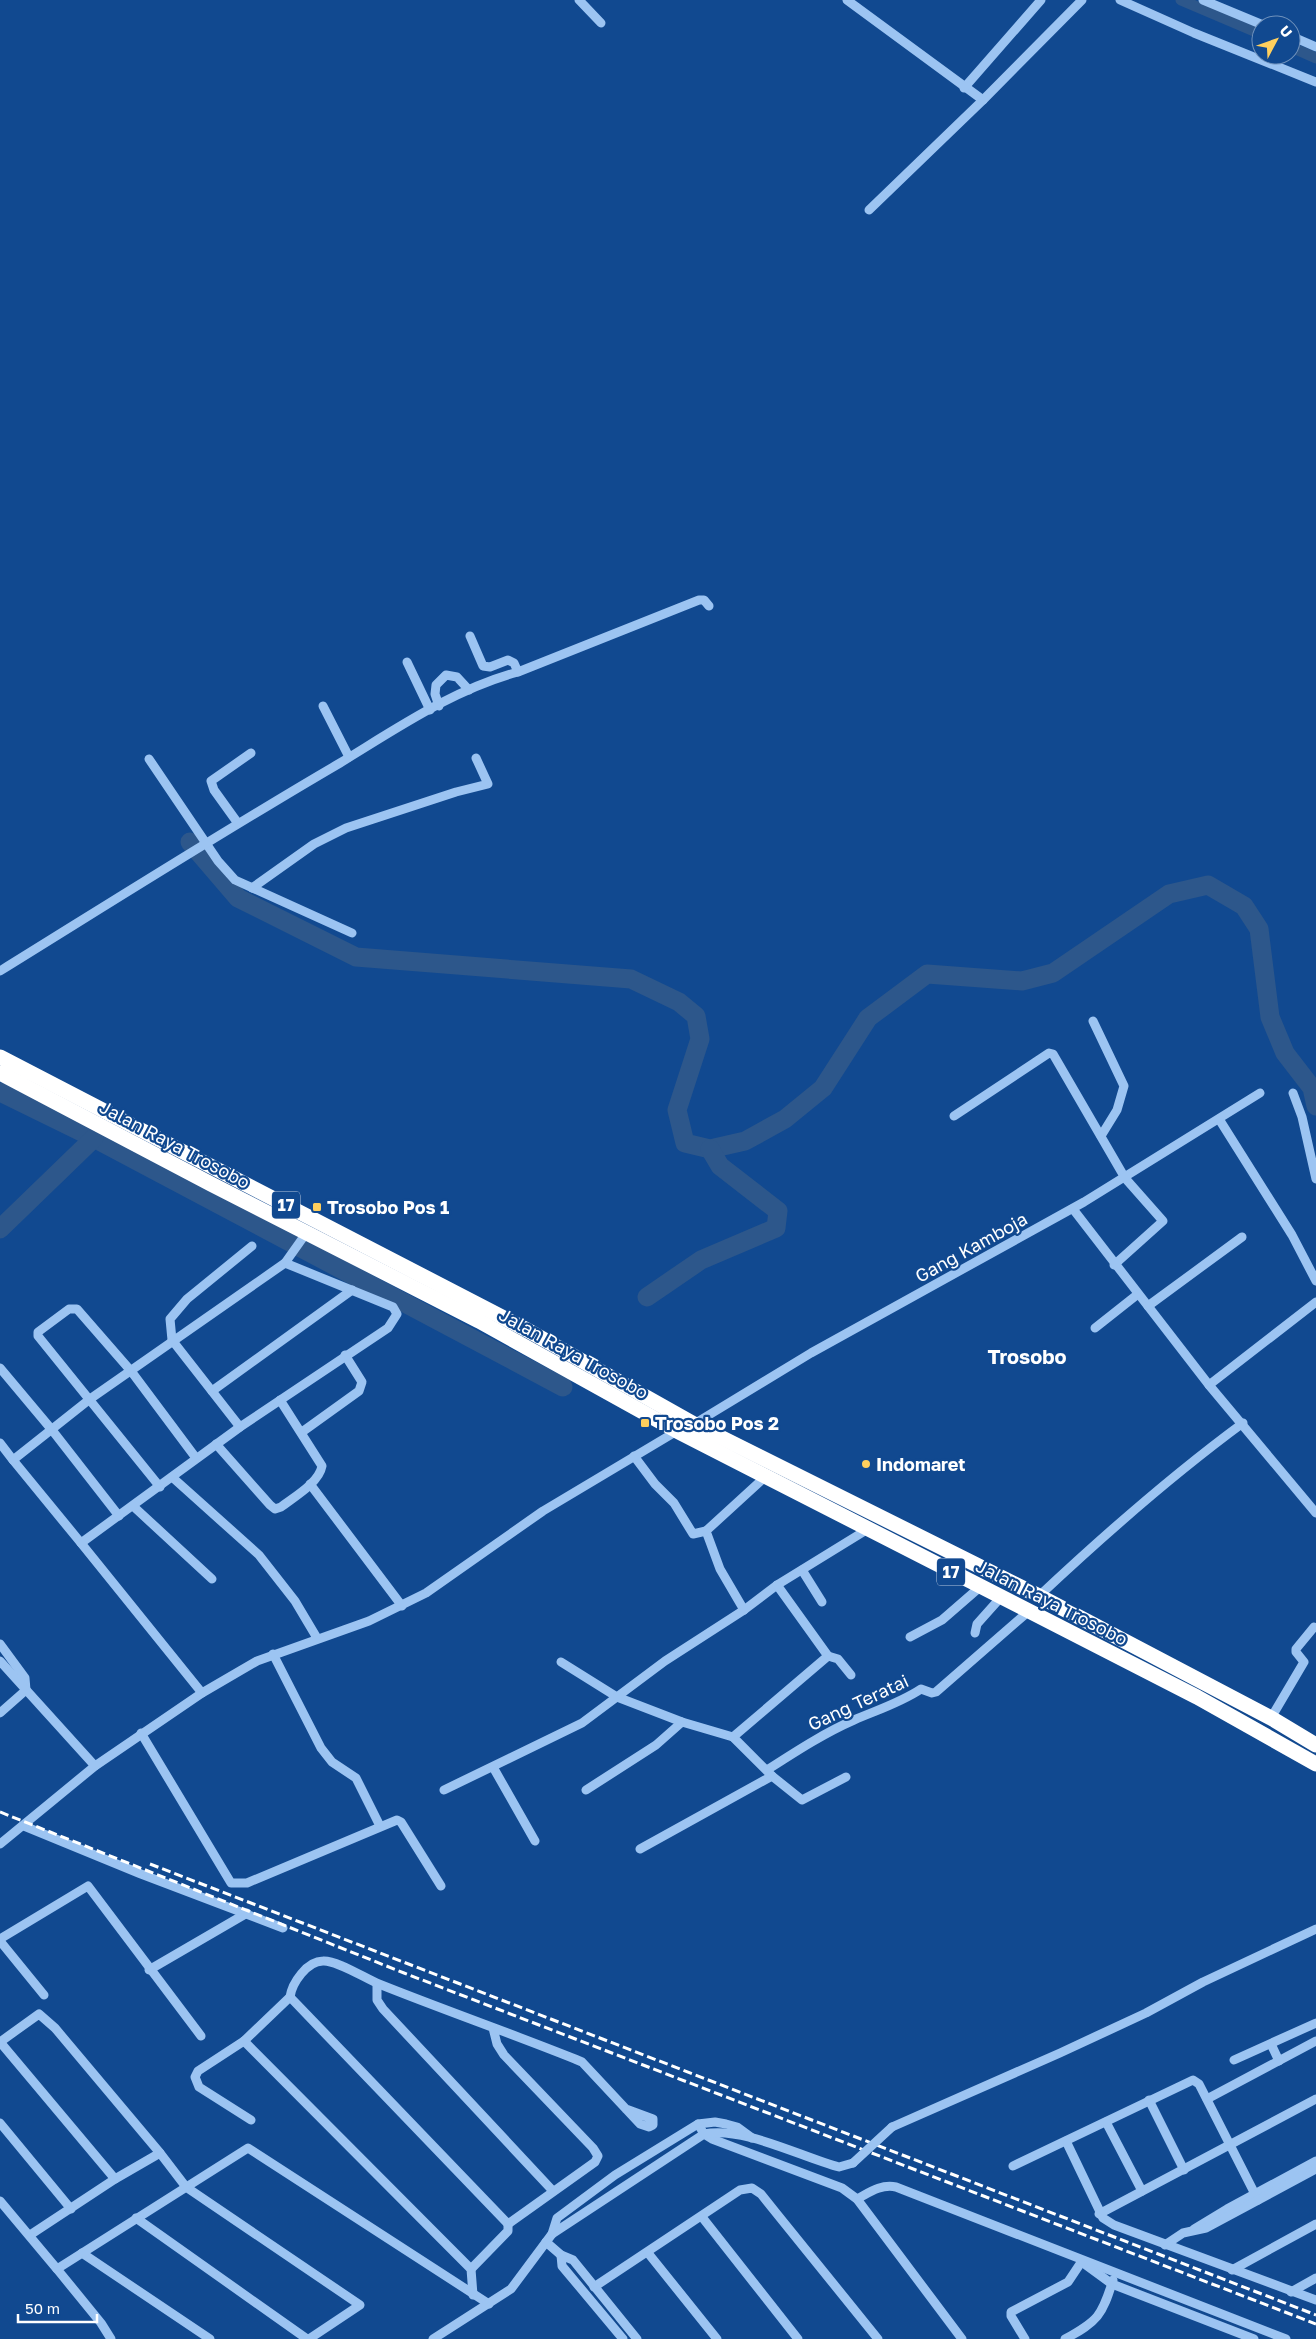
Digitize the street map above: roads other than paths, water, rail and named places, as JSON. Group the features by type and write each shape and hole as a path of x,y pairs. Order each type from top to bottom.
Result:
{"highway":[{"name":"Jalan Raya Trosobo","path":"0,1057 527,1330 570,1363"},
{"name":"Jalan Raya Trosobo","path":"0,1073 306,1235 694,1424 1039,1596 1271,1718 1316,1745"},
{"name":"Jalan Raya Trosobo","path":"588,1373 676,1431 1197,1697 1316,1764"}],"street":[{"path":"579,0 601,23"},
{"path":"847,0 964,88 983,100"},
{"path":"964,88 1041,0"},
{"path":"869,210 983,100 1082,0"},
{"path":"1120,0 1194,33 1315,79"},
{"path":"1203,0 1251,20"},
{"path":"1301,40 1316,47"},
{"path":"0,971 188,856 237,822 430,710 489,680 518,672 699,600 704,600 709,606"},
{"path":"470,636 483,666 490,667 508,660 514,663 518,672"},
{"path":"407,662 430,710"},
{"path":"440,706 436,694 436,685 446,675 457,677 469,690"},
{"path":"323,706 349,757"},
{"path":"237,822 214,790 211,781 251,753"},
{"path":"252,888 314,844 346,828 456,792 488,784 476,758"},
{"path":"149,759 203,845 229,874 242,884 352,933"},
{"path":"1093,1021 1124,1086 1117,1110 1100,1136"},
{"path":"954,1116 1051,1052 1126,1178 1163,1222 1114,1265"},
{"name":"Gang Kamboja","path":"694,1424 811,1353 1073,1209 1126,1178 1260,1093"},
{"path":"1293,1093 1302,1118 1316,1179"},
{"path":"1219,1119 1292,1235 1316,1281"},
{"path":"1073,1209 1114,1265 1209,1385 1243,1423 1316,1513"},
{"path":"13,1460 90,1399 285,1262 295,1252 306,1235"},
{"path":"1148,1306 1242,1237"},
{"path":"240,1426 172,1340 170,1320 178,1307 252,1246"},
{"path":"81,1543 240,1426 344,1355 388,1328 397,1314 393,1307 285,1262"},
{"path":"212,1391 352,1290"},
{"path":"1095,1328 1138,1294"},
{"path":"1209,1385 1316,1302"},
{"path":"160,1486 37,1334 69,1309 77,1309 131,1371 196,1458"},
{"path":"302,1432 359,1391 362,1382 344,1355"},
{"path":"0,1368 52,1430 119,1516"},
{"path":"216,1444 273,1508 281,1508 310,1484 320,1473 322,1466 280,1400"},
{"path":"1039,1596 1114,1526 1200,1454 1243,1423"},
{"path":"0,1844 96,1766 202,1693 240,1670 273,1654 369,1621 426,1593 544,1510 676,1431"},
{"path":"0,1443 202,1693"},
{"path":"634,1456 655,1484 674,1503 693,1534 706,1531 765,1477"},
{"path":"172,1477 259,1555 295,1601 317,1638"},
{"path":"310,1484 402,1606"},
{"path":"133,1506 212,1579"},
{"path":"444,1790 582,1723 665,1661 744,1610 777,1585 868,1529"},
{"path":"706,1531 720,1569 744,1610"},
{"path":"802,1570 822,1602"},
{"path":"777,1585 828,1656 838,1659 851,1675"},
{"path":"910,1637 942,1620 980,1587"},
{"path":"974,1634 977,1624 1002,1596"},
{"name":"Gang Teratai","path":"770,1773 807,1744 853,1720 906,1699 921,1689 932,1693 936,1692 1029,1611"},
{"path":"1271,1718 1304,1662 1296,1652 1296,1648 1314,1627"},
{"path":"0,1644 24,1678 26,1690"},
{"path":"273,1654 321,1748 332,1762 356,1778 380,1826"},
{"path":"733,1737 828,1656"},
{"path":"0,1661 96,1766"},
{"path":"561,1662 617,1697 682,1722 733,1737 770,1773 802,1800 846,1777"},
{"path":"0,1713 26,1690"},
{"path":"586,1790 656,1745 682,1722"},
{"path":"142,1733 227,1880 233,1884 247,1883 380,1826 400,1821 441,1886"},
{"path":"493,1767 535,1841"},
{"path":"640,1849 770,1773"},
{"path":"24,1826 141,1874 283,1928"},
{"path":"44,1995 0,1940 88,1886 149,1970 201,2036"},
{"path":"149,1970 247,1913"},
{"path":"552,2234 704,2134 713,2132 752,2138 830,2164 847,2166 892,2127 1146,2013 1203,1982 1316,1929"},
{"path":"251,2120 199,2087 195,2081 198,2071 244,2041 290,1998 291,1989 298,1976 324,1960 377,1984 582,2062 626,2109"},
{"path":"377,1984 377,2000 383,2009 553,2191"},
{"path":"290,1998 508,2224 508,2231 471,2269"},
{"path":"115,2179 0,2042 39,2014 55,2028 160,2153 186,2187 360,2305 308,2339 136,2218"},
{"path":"1234,2060 1316,2022"},
{"path":"493,2028 496,2044 504,2056 597,2153 598,2158 596,2162 508,2224"},
{"path":"1298,2031 1306,2047"},
{"path":"244,2041 471,2269 473,2295"},
{"path":"1207,2099 1316,2041"},
{"path":"1271,2044 1279,2061"},
{"path":"1013,2166 1192,2080 1199,2084 1257,2197"},
{"path":"1099,2214 1316,2099"},
{"path":"1149,2100 1184,2170"},
{"path":"0,2122 71,2209"},
{"path":"433,2339 511,2289 552,2234 558,2218 615,2175 698,2124 715,2122 726,2124 752,2138"},
{"path":"1106,2122 1142,2190"},
{"path":"698,2124 704,2134 712,2139 842,2188 857,2199 962,2339"},
{"path":"1066,2141 1099,2214 1114,2225 1316,2300"},
{"path":"57,2269 248,2148 489,2304"},
{"path":"30,2235 115,2179 160,2153"},
{"path":"1278,2186 1316,2161"},
{"path":"1165,2245 1178,2236 1316,2169"},
{"path":"615,2175 625,2186"},
{"path":"857,2199 877,2188 887,2185 896,2187 1115,2274 1286,2339"},
{"path":"594,2287 648,2253 740,2190 748,2188 756,2190 878,2339"},
{"path":"0,2201 101,2323 111,2339"},
{"path":"702,2217 798,2339"},
{"path":"1232,2270 1316,2224"},
{"path":"546,2242 561,2255 573,2260 634,2336 623,2339 562,2266 561,2255"},
{"path":"82,2253 210,2339"},
{"path":"648,2253 717,2339"},
{"path":"1082,2261 1112,2284 1254,2339"},
{"path":"1025,2339 1011,2316 1011,2312 1068,2282 1082,2261"},
{"path":"1065,2339 1091,2324 1097,2317 1106,2304 1115,2274"},
{"path":"1291,2292 1316,2278"},
{"path":"1178,2310 1184,2300"}],"waterway":[{"path":"1181,0 1251,30"},
{"path":"1301,51 1316,58"},
{"path":"190,842 238,898 356,957 631,979 679,1002 696,1016 700,1039 677,1110 685,1143 710,1149 745,1141 785,1119 823,1088 868,1018 927,974 1022,981 1053,973 1169,894 1208,885 1244,906 1259,929 1270,1017 1285,1053 1312,1088 1316,1106"},
{"path":"0,1092 94,1138 563,1387"},
{"path":"0,1229 94,1138"},
{"path":"647,1297 701,1260 776,1228 778,1211 720,1166 710,1149"}],"railway":[{"path":"0,1812 404,1973 1316,2324"},
{"path":"150,1864 1316,2315"}],"place":[{"name":"Trosobo Pos 1","path":"317,1207"},
{"name":"Trosobo Pos 2","path":"645,1423"},
{"name":"Indomaret","path":"866,1464"}],"district":[{"name":"Trosobo","path":"1027,1356"}]}
